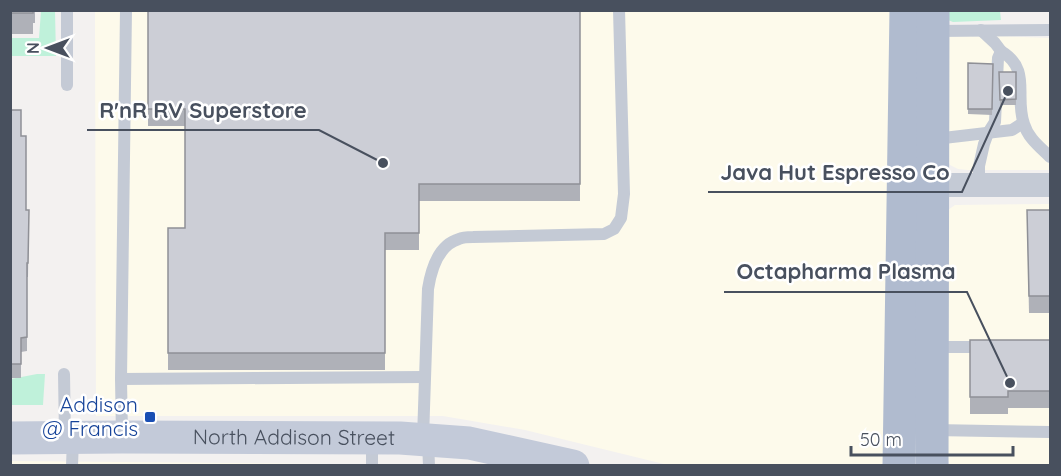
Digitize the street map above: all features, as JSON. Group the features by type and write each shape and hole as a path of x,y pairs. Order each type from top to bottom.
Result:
{"main road":[{"path":"899,465 906,10"},
{"path":"932,465 933,21"}],"street":[{"path":"934,185 1050,185"},
{"name":"North Addison Street","path":"10,438 70,447 122,437 372,452 469,443 495,453 573,465"}],"lane":[{"path":"67,10 67,85"},
{"path":"122,437 126,10"},
{"path":"427,448 425,377 428,289 431,270 440,253 458,239 473,237 604,234 614,229 621,218 624,194 619,10"},
{"path":"933,21 981,30 1050,30"},
{"path":"981,30 1001,51 1011,57 1018,68 1023,123 1028,133 1050,157"},
{"path":"979,185 979,166 984,144 996,122 998,58 1001,51"},
{"path":"933,139 1012,130 1023,123"},
{"path":"933,347 993,347"},
{"path":"64,374 70,447"},
{"path":"121,379 425,377"},
{"path":"932,430 1050,432"}],"shaded area":[{"path":"95,11 894,11 886,455 882,465 668,465 525,430 443,416 96,416"},
{"path":"951,34 1050,38 1050,170 968,170 950,165 947,158 946,38"},
{"path":"1050,204 1050,465 950,466 947,455 948,210 955,205"},
{"path":"11,461 442,465 451,465 11,466"}],"green space":[{"path":"41,11 55,11 56,56 11,56 11,38 39,38"},
{"path":"945,11 1000,11 1001,20 953,22 948,20"},
{"path":"45,374 43,405 11,405 11,379"}],"building":[{"path":"10,10 33,10 33,13 10,13"},
{"path":"148,10 580,10 580,184 419,184 419,233 385,233 385,353 168,353 168,228 185,228 185,109 148,109"},
{"path":"968,63 993,64 992,109 968,109"},
{"path":"999,72 1016,72 1016,99 1000,100"},
{"path":"10,110 21,110 21,136 26,136 26,210 29,210 27,337 21,338 21,364 10,364"},
{"path":"1027,210 1050,210 1050,296 1029,296"},
{"path":"970,340 1050,340 1050,391 1008,391 1008,397 970,397"}],"place":[{"name":"Java Hut Espresso Co","path":"1008,91"},
{"name":"R'nR RV Superstore","path":"383,163"},
{"name":"Octapharma Plasma","path":"1010,383"},
{"name":"Addison @ Francis","path":"150,417"}]}
